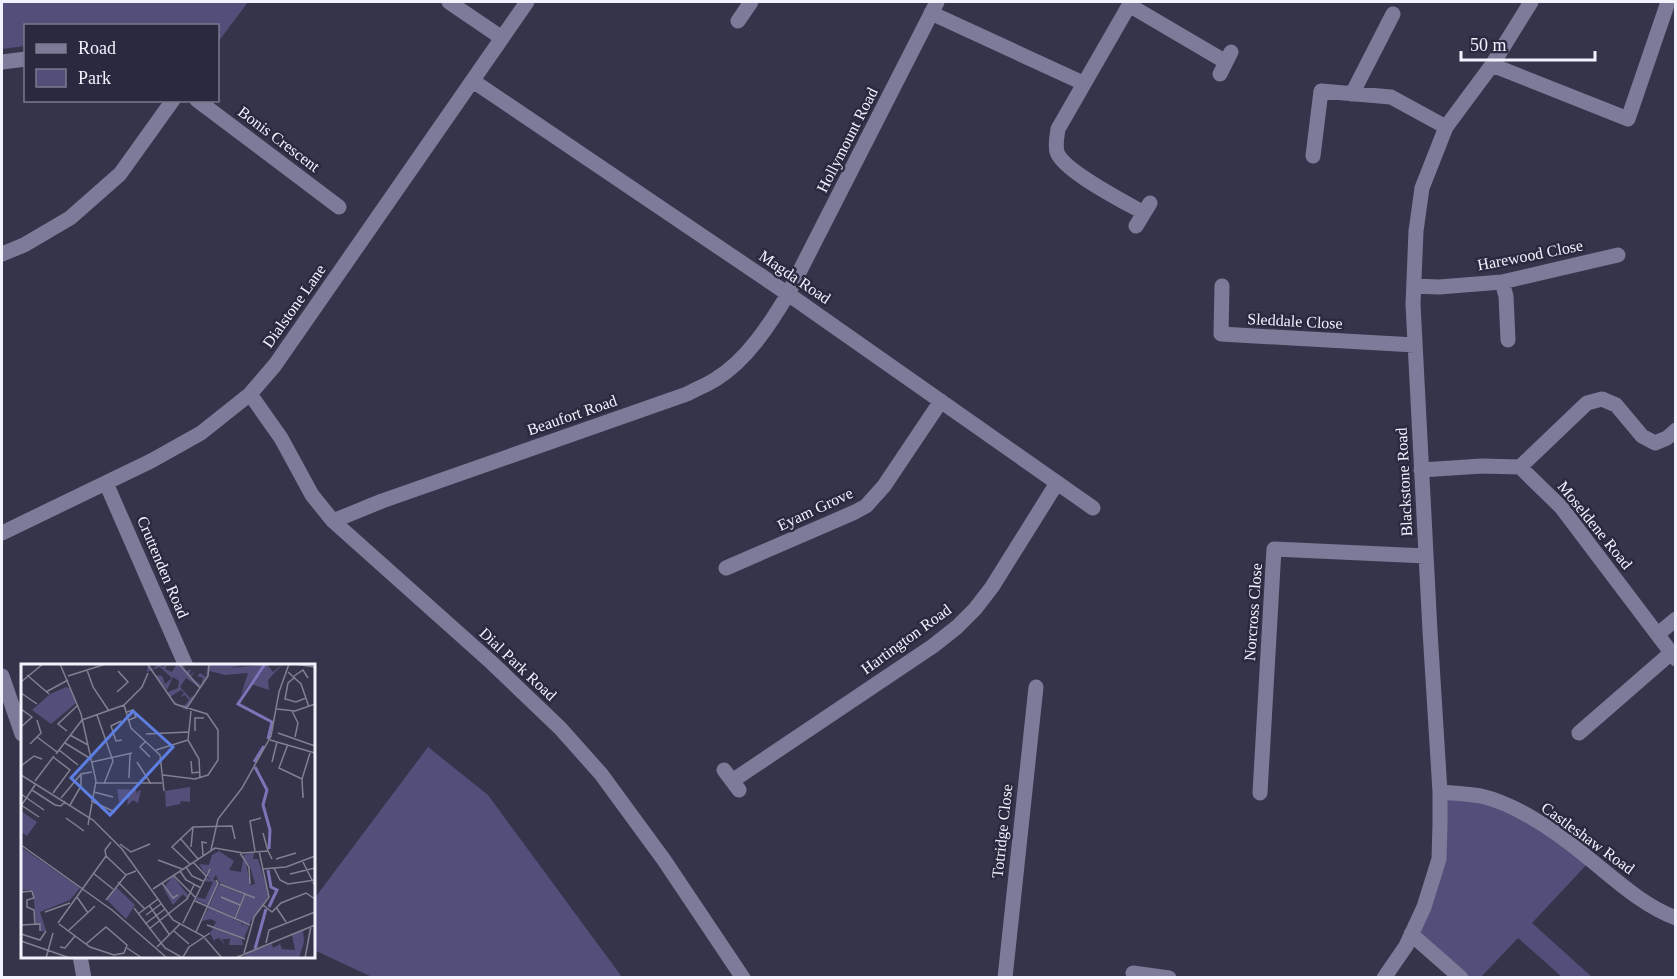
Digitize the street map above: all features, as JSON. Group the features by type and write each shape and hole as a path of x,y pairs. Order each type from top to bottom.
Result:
{"street":[{"path":"449,2 501,38"},
{"name":"Dialstone Lane","path":"2,533 151,461 201,433 250,394 275,365 527,2"},
{"path":"738,21 751,2"},
{"name":"Blackstone Road","path":"1384,978 1406,946 1424,907 1438,859 1440,792 1415,345 1416,231 1422,188 1446,127 1492,65 1531,2"},
{"path":"1492,65 1628,119 1668,2"},
{"path":"1143,214 1076,173 1064,163 1057,153 1058,129 1083,83 1130,3 1226,63"},
{"path":"934,7 1083,83"},
{"name":"Hollymount Road","path":"789,294 934,7"},
{"path":"1352,94 1393,14"},
{"path":"2,62 24,58"},
{"name":"Magda Road","path":"473,81 789,294 1093,508"},
{"path":"1313,156 1321,91 1391,98 1446,127"},
{"path":"2,254 24,245 70,218 120,174 172,102"},
{"name":"Bonis Crescent","path":"200,102 339,207"},
{"name":"Harewood Close","path":"1414,286 1439,287 1502,282 1618,255"},
{"path":"1502,282 1506,296 1508,340"},
{"name":"Sleddale Close","path":"1222,286 1221,334 1415,345"},
{"name":"Beaufort Road","path":"333,521 382,501 687,393 717,379 744,356 768,327 789,294"},
{"name":"Dial Park Road","path":"250,394 281,438 312,495 333,521 492,663 560,728 608,784 664,860 743,978"},
{"path":"1421,470 1482,466 1520,467 1587,404 1602,399 1616,405 1642,436 1655,443 1667,438 1676,430"},
{"name":"Eyam Grove","path":"726,568 866,506 884,486 941,401"},
{"name":"Moseldene Road","path":"1520,467 1561,507 1673,656"},
{"name":"Cruttenden Road","path":"106,483 185,664"},
{"name":"Hartington Road","path":"732,780 933,646 957,627 992,587 1057,483"},
{"name":"Norcross Close","path":"1260,793 1274,549 1426,556"},
{"path":"1658,634 1676,619"},
{"path":"1579,733 1673,656"},
{"path":"2,676 21,731"},
{"name":"Totridge Close","path":"1005,978 1036,687"},
{"name":"Castleshaw Road","path":"1440,792 1483,797 1529,816 1552,830 1640,898 1676,918"},
{"path":"1411,934 1461,978"},
{"path":"80,958 84,978"},
{"path":"1133,973 1169,978"}],"green space":[{"path":"2,2 248,2 219,41 219,24 24,24 24,46 2,49"},
{"path":"428,747 488,795 622,977 372,977 315,950 315,898"},
{"path":"1440,792 1483,797 1591,860 1532,923 1592,977 1562,977 1518,938 1481,977 1461,977 1411,934 1439,859"}]}
